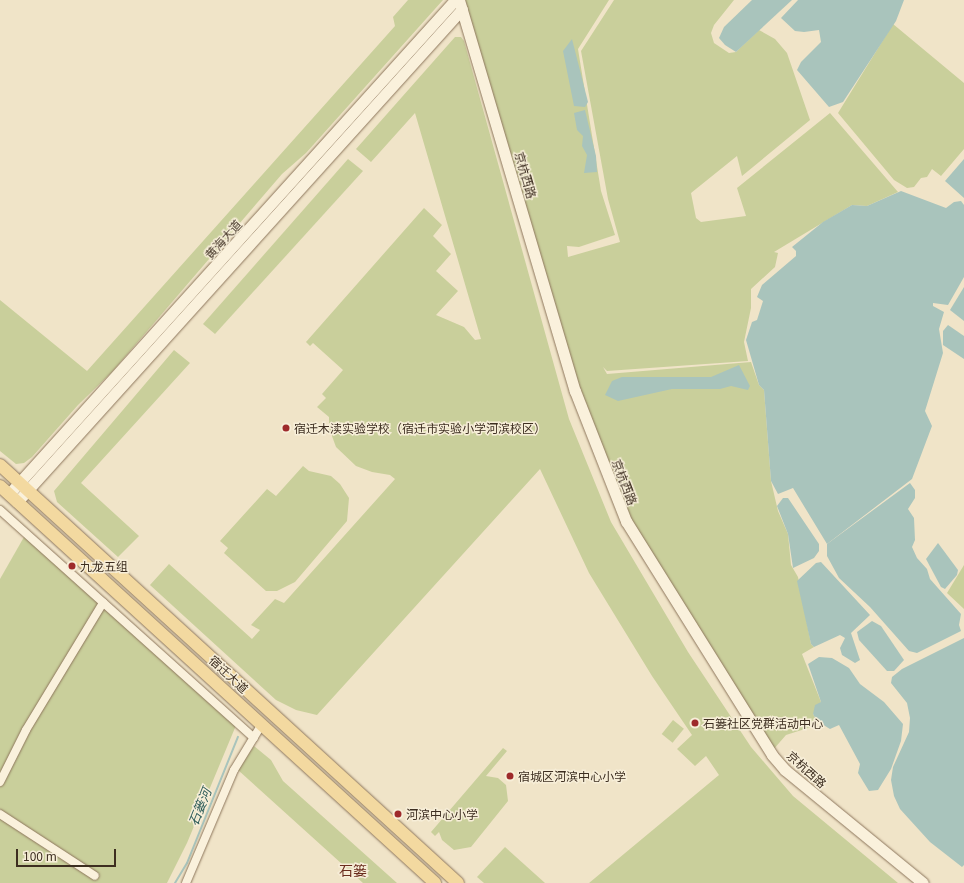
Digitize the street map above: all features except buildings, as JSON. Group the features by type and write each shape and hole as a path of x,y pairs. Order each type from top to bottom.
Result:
{"main road":[{"name":"黄海大道","path":"9,494 23,486 459,3"},
{"name":"京杭西路","path":"459,3 575,391 626,521 772,755 785,770 923,883"},
{"name":"宿迁大道","path":"0,465 458,883"},
{"name":"宿迁大道","path":"9,494 435,883"}],"street":[{"path":"0,510 254,738"},
{"path":"0,782 26,730 103,603"},
{"path":"186,883 234,770 262,724"},
{"path":"0,814 95,876"}],"green space":[{"path":"408,0 443,0 306,153 282,174 112,372 78,405 32,457 24,463 16,464 0,451 0,300 87,371 395,26 393,17"},
{"path":"465,0 609,0 578,49 601,191 615,235 579,247 567,246 568,257 620,242 608,199 581,51 614,0 734,0 714,25 711,33 714,43 729,53 736,52 759,30 775,39 787,53 810,120 742,176 737,156 691,193 696,218 701,222 746,216 737,188 830,113 898,192 867,206 852,205 774,252 778,253 775,267 751,289 751,308 744,342 748,361 607,371 603,367 607,374 751,362 759,385 764,390 771,481 778,511 788,534 791,565 798,577 811,644 814,647 802,654 821,702 813,714 817,721 811,727 786,735 773,750 631,524 582,395"},
{"path":"893,24 964,83 964,149 941,176 932,169 927,177 921,178 914,187 907,188 894,180 838,113"},
{"path":"455,37 461,37 464,41 569,419 611,522 688,652 751,747 793,796 898,883 589,883 719,775 706,756 695,766 677,749 692,735 652,676 589,573 540,469 317,715 296,710 276,700 150,585 169,564 252,639 260,630 251,625 275,599 284,603 395,479 390,475 372,472 356,466 336,447 329,428 329,417 317,407 326,398 322,394 343,370 313,343 310,346 306,342 424,208 442,225 433,236 451,254 436,271 458,291 436,315 464,327 475,340 481,339 415,113 371,162 356,149"},
{"path":"348,159 363,171 215,334 203,324"},
{"path":"174,350 190,363 81,483 139,536 118,557 57,502 54,491"},
{"path":"303,466 309,471 331,476 340,484 349,498 347,521 295,582 277,591 266,591 224,553 228,548 220,541 267,489 276,496"},
{"path":"24,537 237,723 187,843 167,883 0,883 0,579"},
{"path":"964,565 964,609 947,593"},
{"path":"673,720 684,729 673,743 662,734"},
{"path":"254,746 271,760 283,781 397,883 363,883 238,770"},
{"path":"503,748 507,751 486,776 498,778 506,785 508,801 471,847 454,850 442,840 439,832 435,836 431,832"},
{"path":"505,847 545,883 484,883 477,877"}],"water":[{"path":"752,0 792,0 736,52 725,45 719,38 724,27"},
{"path":"798,0 904,0 896,21 843,102 829,107 797,70 801,62 821,42 819,30 804,32 795,31 781,18"},
{"path":"572,39 588,102 585,107 574,106 563,51"},
{"path":"585,110 596,156 597,172 584,173 587,155 582,146 583,136 577,130 574,113"},
{"path":"964,159 964,198 945,181"},
{"path":"901,191 946,208 954,202 961,201 964,205 964,277 948,305 933,303 933,306 944,312 939,329 943,353 925,411 932,426 912,479 827,544 793,488 778,494 771,481 764,390 759,385 746,340 752,322 757,320 763,301 757,297 762,285 796,256 796,251 792,247 823,222 852,205 867,206"},
{"path":"964,287 964,321 950,310"},
{"path":"948,325 964,336 964,359 943,345 943,331"},
{"path":"739,365 750,386 748,390 731,386 720,389 672,389 618,401 605,395 612,381 622,377 711,377"},
{"path":"910,483 915,490 915,498 908,509 914,518 915,540 912,547 917,558 927,569 930,579 961,614 959,625 961,631 917,653 909,651 870,607 839,578 827,556 827,544"},
{"path":"783,498 788,498 819,544 819,551 814,558 793,568 788,534 777,506"},
{"path":"938,543 958,570 957,575 945,589 941,587 926,559"},
{"path":"821,562 870,615 851,633 860,660 855,663 842,655 840,648 845,638 840,635 814,647 811,644 797,581 816,563"},
{"path":"872,621 881,626 904,660 894,671 887,671 859,640 857,632"},
{"path":"964,638 964,865 962,867 930,842 900,809 894,796 891,780 893,767 909,732 910,718 907,703 891,683 892,677 902,669"},
{"path":"819,657 832,658 849,668 860,684 884,702 903,724 901,741 891,769 878,790 869,791 858,773 860,764 839,725 830,729 817,721 813,714 815,705 821,702 808,664"}],"waterway":[{"name":"石篓河","path":"175,883 187,863 238,737"}],"place":[{"name":"宿迁木渎实验学校（宿迁市实验小学河滨校区）","path":"286,428"},
{"name":"九龙五组","path":"72,566"},
{"name":"石篓社区党群活动中心","path":"695,723"},
{"name":"宿城区河滨中心小学","path":"510,776"},
{"name":"河滨中心小学","path":"398,814"}],"district":[{"name":"石篓","path":"353,870"}]}
